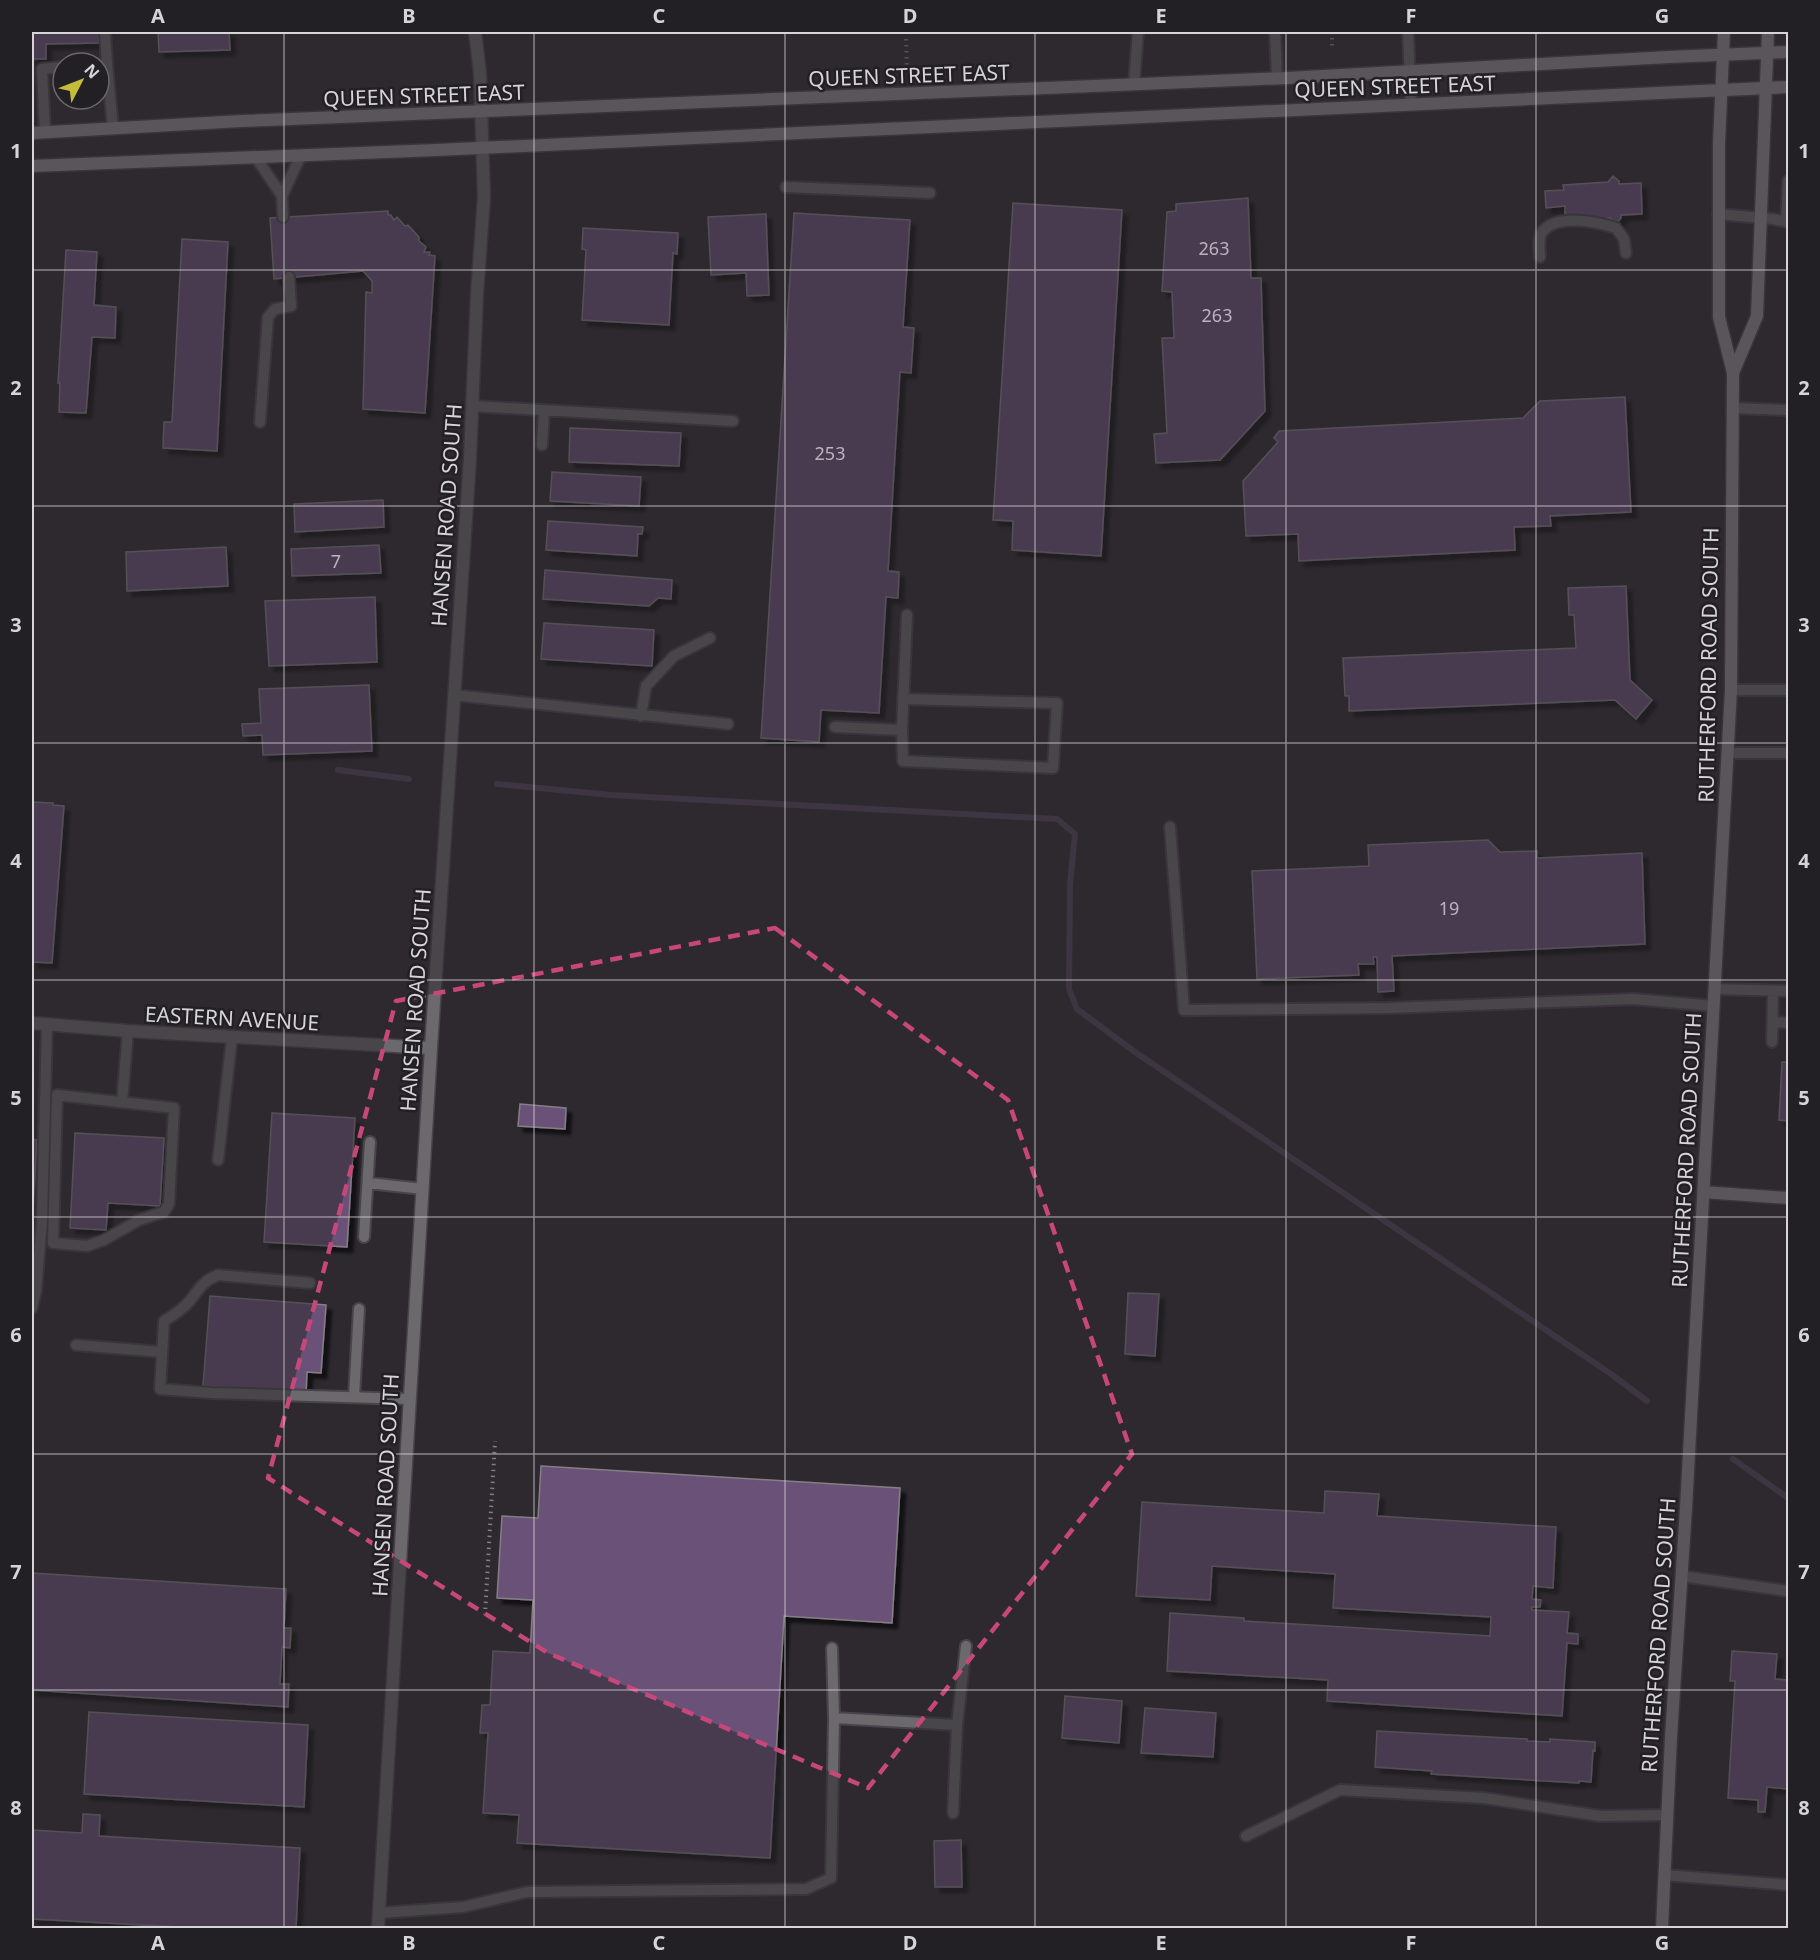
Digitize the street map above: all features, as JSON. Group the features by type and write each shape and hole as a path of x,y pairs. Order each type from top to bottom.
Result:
{"main road":[{"name":"RUTHERFORD ROAD SOUTH","path":"1662,1929 1731,690 1733,373 1719,317 1718,214 1724,32"},
{"name":"RUTHERFORD ROAD SOUTH","path":"1733,373 1757,316 1768,32"},
{"name":"QUEEN STREET EAST","path":"32,133 1277,78 1788,52"},
{"name":"QUEEN STREET EAST","path":"32,166 483,148 1788,87"},
{"path":"1703,1192 1788,1198"}],"street":[{"name":"HANSEN ROAD SOUTH","path":"378,1929 484,197 480,73 475,32"},
{"name":"EASTERN AVENUE","path":"32,1023 128,1031 431,1048"}],"lane":[{"path":"104,51 105,32"},
{"path":"1134,84 1138,32"},
{"path":"1275,32 1277,78"},
{"path":"1408,32 1411,105"},
{"path":"45,132 42,69 51,68"},
{"path":"110,111 113,129"},
{"path":"282,196 301,155"},
{"path":"255,156 282,196 284,217"},
{"path":"1718,214 1760,217 1787,222 1788,181"},
{"path":"786,188 930,193"},
{"path":"1540,257 1539,239 1543,230 1557,222 1580,220 1616,228 1624,239 1626,253"},
{"path":"260,422 268,317 275,309 291,306 289,277"},
{"path":"472,406 544,412 733,421"},
{"path":"1732,408 1788,410"},
{"path":"542,445 544,412"},
{"path":"903,699 1057,703 1053,768 903,761 903,699 907,615"},
{"path":"641,716 646,686 674,656 710,638"},
{"path":"1731,690 1788,690"},
{"path":"454,695 728,724"},
{"path":"835,727 903,730"},
{"path":"1728,753 1788,753"},
{"path":"1170,827 1184,1010 1388,1008 1633,999 1714,1005"},
{"path":"1715,989 1788,991"},
{"path":"1772,1042 1773,991"},
{"path":"1773,1022 1788,1023"},
{"path":"32,1308 36,1291 42,1221 47,1024"},
{"path":"122,1102 128,1031"},
{"path":"218,1160 231,1037"},
{"path":"57,1095 122,1102 174,1108 169,1204 164,1212 139,1220 104,1240 87,1246 54,1243 57,1095"},
{"path":"364,1237 370,1142"},
{"path":"368,1183 423,1189"},
{"path":"310,1283 218,1275 209,1279 198,1287 188,1302 164,1321 160,1389 212,1393 410,1399"},
{"path":"354,1397 359,1309"},
{"path":"76,1345 162,1352"},
{"path":"1681,1576 1788,1591"},
{"path":"953,1813 957,1725 966,1646"},
{"path":"379,1913 463,1907 527,1892 806,1889 831,1878 834,1718 832,1648"},
{"path":"834,1718 957,1725"},
{"path":"1246,1836 1340,1790 1484,1798 1600,1816 1667,1815"},
{"path":"1665,1875 1788,1885"}],"path":[{"path":"1332,32 1332,47"},
{"path":"906,39 907,70"},
{"path":"485,1615 495,1441"}],"highlighted area":[{"path":"775,928 1008,1100 1132,1454 868,1788 548,1653 268,1478 396,1001"}],"building":[{"path":"32,32 99,32 99,43 46,44 46,59 32,59"},
{"path":"158,32 229,32 230,50 159,52"},
{"path":"1613,176 1619,184 1641,183 1642,214 1621,215 1616,224 1610,218 1604,220 1592,219 1592,217 1565,218 1565,206 1546,208 1545,191 1564,190 1563,185 1608,182"},
{"path":"1248,198 1251,278 1261,278 1265,411 1220,460 1156,463 1154,434 1167,433 1162,338 1174,338 1172,292 1162,291 1167,212 1176,211 1176,204"},
{"path":"1013,203 1122,210 1101,556 1012,550 1013,521 993,520"},
{"path":"388,211 388,215 391,215 394,220 397,217 419,237 419,241 426,247 424,252 430,252 429,255 435,256 425,413 363,409 366,292 372,293 372,281 363,271 274,279 270,218"},
{"path":"794,213 910,220 903,327 914,328 911,373 900,372 888,571 899,572 898,598 886,597 879,713 821,710 819,742 761,738"},
{"path":"766,214 769,295 747,296 746,273 711,275 708,217"},
{"path":"583,228 678,233 677,254 673,253 669,325 582,320 586,250 582,249"},
{"path":"182,239 228,242 217,451 163,448 164,422 172,422"},
{"path":"66,250 97,252 94,305 116,307 115,338 92,337 86,413 59,412 60,383 58,383"},
{"path":"1625,397 1631,512 1550,516 1551,526 1514,527 1515,550 1299,561 1298,534 1246,536 1243,481 1278,442 1274,438 1279,431 1523,418 1540,401"},
{"path":"570,428 681,433 679,466 569,462"},
{"path":"552,472 641,477 639,506 550,501"},
{"path":"383,500 384,527 295,532 294,504"},
{"path":"548,521 643,527 642,534 638,534 637,556 546,550"},
{"path":"379,545 381,573 292,576 291,549"},
{"path":"226,547 228,586 127,591 126,552"},
{"path":"545,570 672,580 671,599 658,598 649,606 543,599"},
{"path":"1626,586 1630,680 1652,700 1636,719 1615,700 1349,711 1349,696 1345,696 1343,658 1576,648 1574,615 1569,615 1568,588"},
{"path":"375,597 377,662 269,666 265,601"},
{"path":"544,623 654,630 652,666 541,659"},
{"path":"369,685 372,751 263,755 262,735 243,736 242,724 261,723 259,689"},
{"path":"32,802 64,806 52,963 32,962"},
{"path":"1488,840 1500,852 1537,851 1537,858 1642,853 1645,944 1392,956 1394,991 1378,992 1377,957 1373,957 1374,964 1358,964 1359,975 1257,979 1252,871 1369,866 1368,845"},
{"path":"1782,1062 1788,1062 1788,1121 1779,1120"},
{"path":"520,1104 566,1108 565,1129 518,1126"},
{"path":"272,1113 355,1118 347,1247 264,1242"},
{"path":"75,1133 164,1138 160,1206 108,1203 106,1230 70,1228"},
{"path":"32,1139 37,1140 32,1227"},
{"path":"1128,1293 1159,1294 1155,1356 1125,1354"},
{"path":"210,1296 326,1305 321,1373 307,1372 306,1394 203,1386"},
{"path":"541,1466 900,1488 892,1623 784,1616 770,1858 517,1843 519,1815 483,1813 488,1733 480,1733 482,1705 490,1705 493,1651 530,1653 533,1600 497,1598 502,1516 538,1518"},
{"path":"1325,1491 1379,1494 1377,1516 1556,1527 1553,1588 1533,1586 1532,1599 1541,1600 1540,1607 1532,1607 1532,1610 1569,1612 1567,1633 1578,1634 1578,1644 1567,1643 1562,1716 1327,1701 1328,1680 1167,1671 1170,1613 1244,1618 1244,1621 1490,1636 1491,1617 1333,1608 1335,1574 1212,1566 1210,1600 1136,1596 1142,1502 1324,1513"},
{"path":"32,1573 286,1589 284,1628 291,1628 290,1648 282,1647 280,1684 289,1684 288,1707 32,1690"},
{"path":"1732,1651 1777,1654 1775,1679 1788,1680 1788,1789 1767,1787 1765,1812 1758,1812 1758,1800 1728,1798 1735,1681 1730,1681"},
{"path":"1065,1696 1122,1701 1119,1743 1062,1738"},
{"path":"1145,1708 1216,1713 1213,1757 1141,1753"},
{"path":"89,1712 308,1725 304,1807 84,1794"},
{"path":"1377,1731 1527,1739 1527,1741 1550,1742 1550,1739 1595,1742 1591,1782 1431,1774 1432,1771 1375,1767"},
{"path":"83,1814 100,1815 99,1836 300,1848 296,1928 198,1928 32,1919 32,1830 82,1833"},
{"path":"961,1840 962,1887 935,1887 934,1841"}],"waterway":[{"path":"338,770 409,779"},
{"path":"497,784 611,795 1057,819 1075,834 1070,884 1069,989 1077,1009 1135,1052 1611,1374 1647,1401"},
{"path":"1733,1459 1788,1498"}]}
